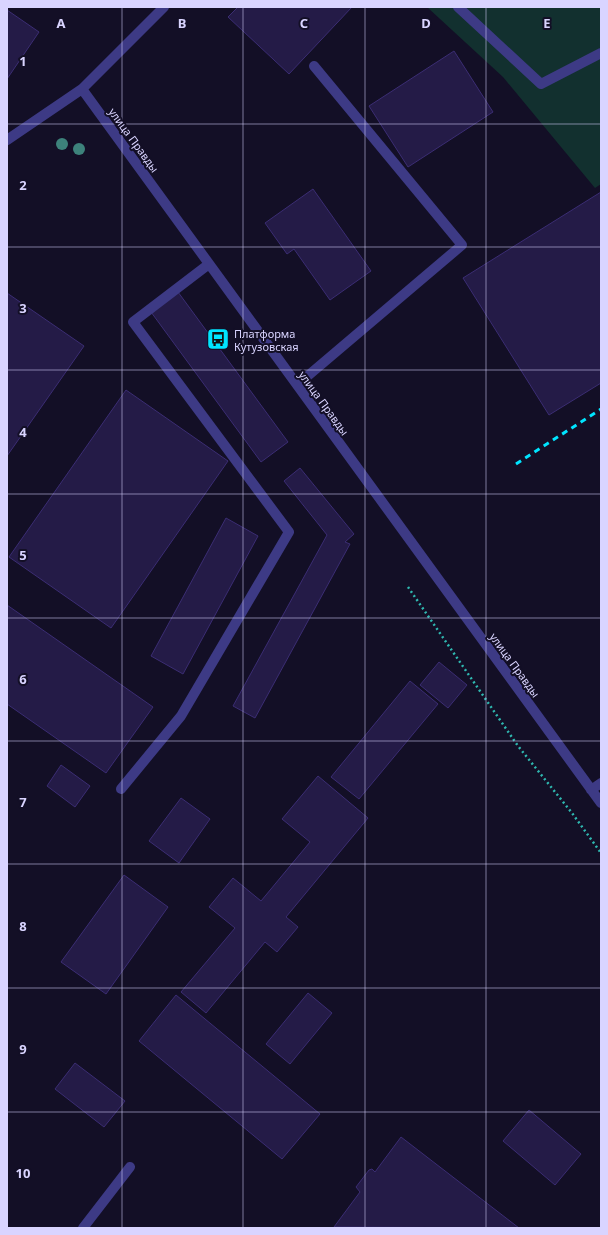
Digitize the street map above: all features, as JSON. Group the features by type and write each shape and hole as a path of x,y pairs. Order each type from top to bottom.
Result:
{"street":[{"path":"7,140 82,89 164,7"},
{"path":"458,7 541,84 601,53"},
{"path":"297,385 462,245 314,66"},
{"name":"улица Правды","path":"82,89 601,803"},
{"path":"121,789 181,716 289,532 133,322 209,264"},
{"path":"591,790 601,783"},
{"path":"83,1228 130,1167"}],"path":[{"path":"408,587 518,746 572,813 601,853"}],"green space":[{"path":"427,7 601,7 601,184 595,188 503,77"}],"building":[{"path":"238,7 352,7 289,74 228,17"},
{"path":"7,10 39,32 7,79"},
{"path":"454,51 493,112 408,167 369,106"},
{"path":"313,189 371,271 330,300 294,249 287,254 265,223"},
{"path":"601,192 601,383 549,415 463,278"},
{"path":"178,292 288,442 261,462 151,312"},
{"path":"7,293 84,346 7,456"},
{"path":"126,390 228,461 111,628 9,557"},
{"path":"300,468 354,534 345,542 350,544 255,718 233,706 327,535 284,481"},
{"path":"226,518 258,536 183,674 151,656"},
{"path":"7,605 153,707 106,773 7,704"},
{"path":"439,662 467,685 448,708 420,685"},
{"path":"410,681 438,704 359,799 331,777"},
{"path":"61,765 90,786 75,807 47,786"},
{"path":"318,776 368,818 286,917 298,927 277,952 265,942 206,1013 181,992 235,928 209,907 233,878 261,901 310,842 282,819"},
{"path":"181,798 210,819 179,863 149,841"},
{"path":"124,875 168,907 106,994 61,962"},
{"path":"308,993 332,1013 290,1064 266,1044"},
{"path":"176,995 320,1114 282,1159 139,1041"},
{"path":"75,1063 125,1101 104,1127 55,1089"},
{"path":"529,1110 581,1154 555,1185 503,1141"},
{"path":"401,1137 519,1228 334,1227 360,1192 356,1187 369,1170 372,1169 375,1172"}],"railway":[{"path":"516,464 601,409"}],"place":[{"name":"Платформа Кутузовская","path":"218,339"}]}
